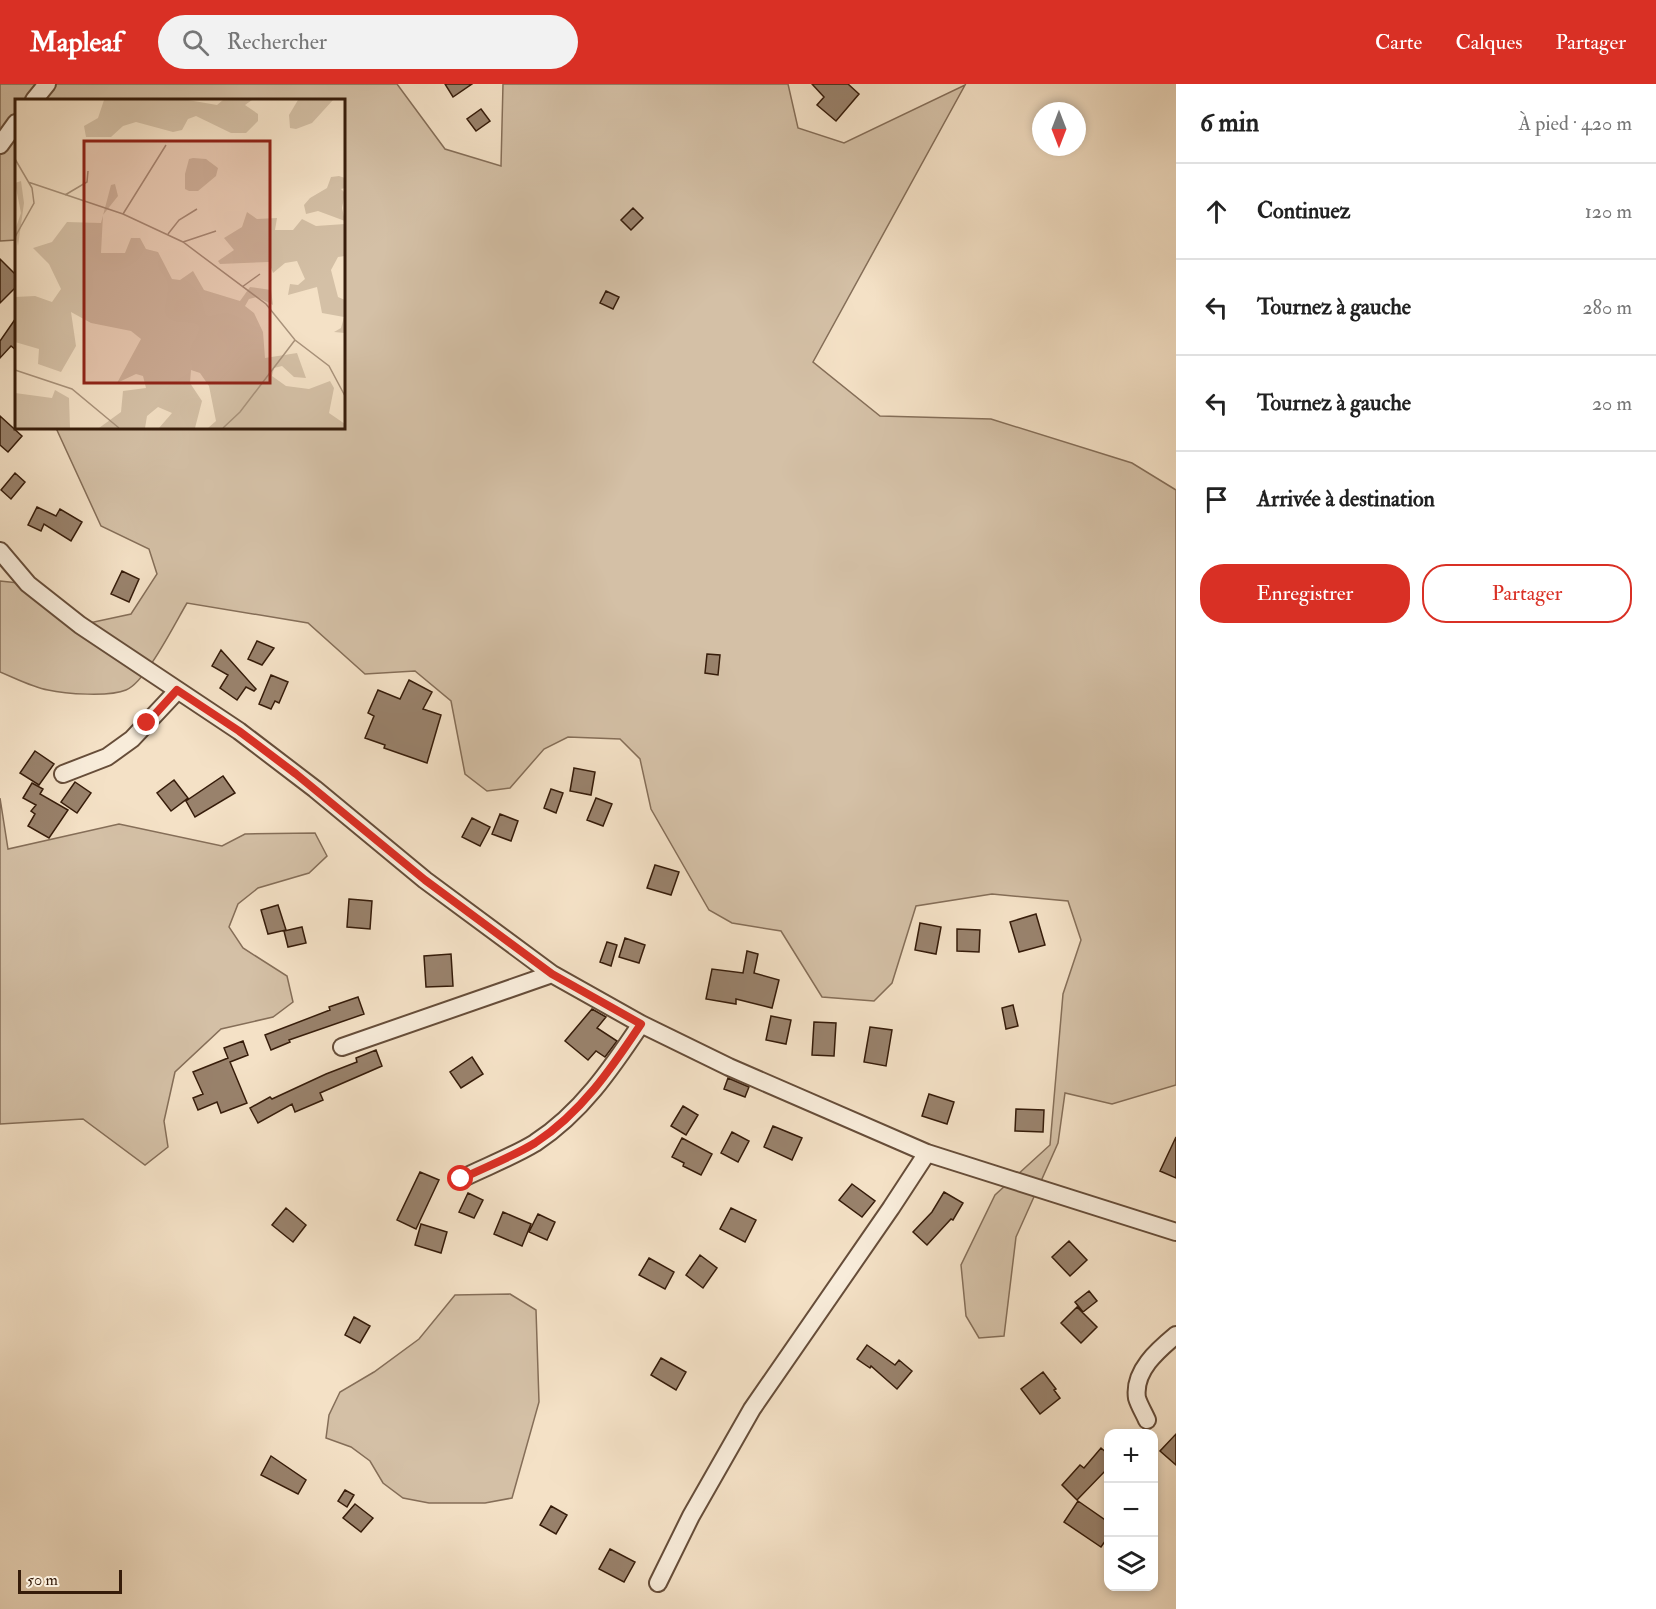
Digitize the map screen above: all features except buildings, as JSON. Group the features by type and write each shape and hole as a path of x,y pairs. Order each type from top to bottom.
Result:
{"street":[{"path":"35,99 47,84"},
{"path":"0,145 15,124"},
{"path":"0,551 28,584 62,611 239,731 315,789 425,880 552,974 641,1024 729,1067 927,1153 1176,1232"},
{"path":"63,774 107,757 116,751 132,739 177,690"},
{"path":"342,1047 552,974"},
{"path":"461,1179 534,1143 574,1112 603,1080 641,1024"},
{"path":"658,1583 691,1516 752,1410 927,1153"},
{"path":"1147,1420 1137,1399 1137,1387 1141,1373 1157,1351 1176,1335"}],"shaded area":[{"path":"0,84 397,84 445,149 501,166 503,84 788,84 798,128 844,143 965,85 813,362 880,416 991,419 1132,463 1176,490 1176,1085 1112,1104 1065,1093 1058,1143 1016,1237 1004,1336 979,1338 966,1316 961,1265 995,1195 1050,1145 1063,994 1081,940 1068,901 992,894 916,906 892,983 874,1001 822,997 781,931 732,923 709,910 651,809 640,759 620,739 568,737 544,749 510,788 487,791 465,774 451,701 415,671 365,674 308,623 187,603 151,664 134,685 126,690 99,694 76,694 36,687 0,672 0,581 28,584 80,625 131,614 157,574 149,549 101,526 56,429 345,429 345,99 15,99 15,240 0,241"},
{"path":"0,798 8,849 119,824 222,846 245,834 315,833 327,856 309,873 258,888 238,904 229,927 243,948 287,976 293,1002 273,1017 221,1029 175,1072 164,1121 168,1147 145,1165 83,1119 0,1124"},
{"path":"510,1294 536,1310 539,1402 512,1498 485,1503 429,1503 403,1498 383,1483 370,1461 351,1447 326,1438 329,1415 340,1392 374,1372 419,1339 455,1295"}],"route":[{"path":"147,723 177,690 239,731 296,774 425,880 552,974 641,1024 603,1080 574,1112 534,1143 461,1179"}]}
